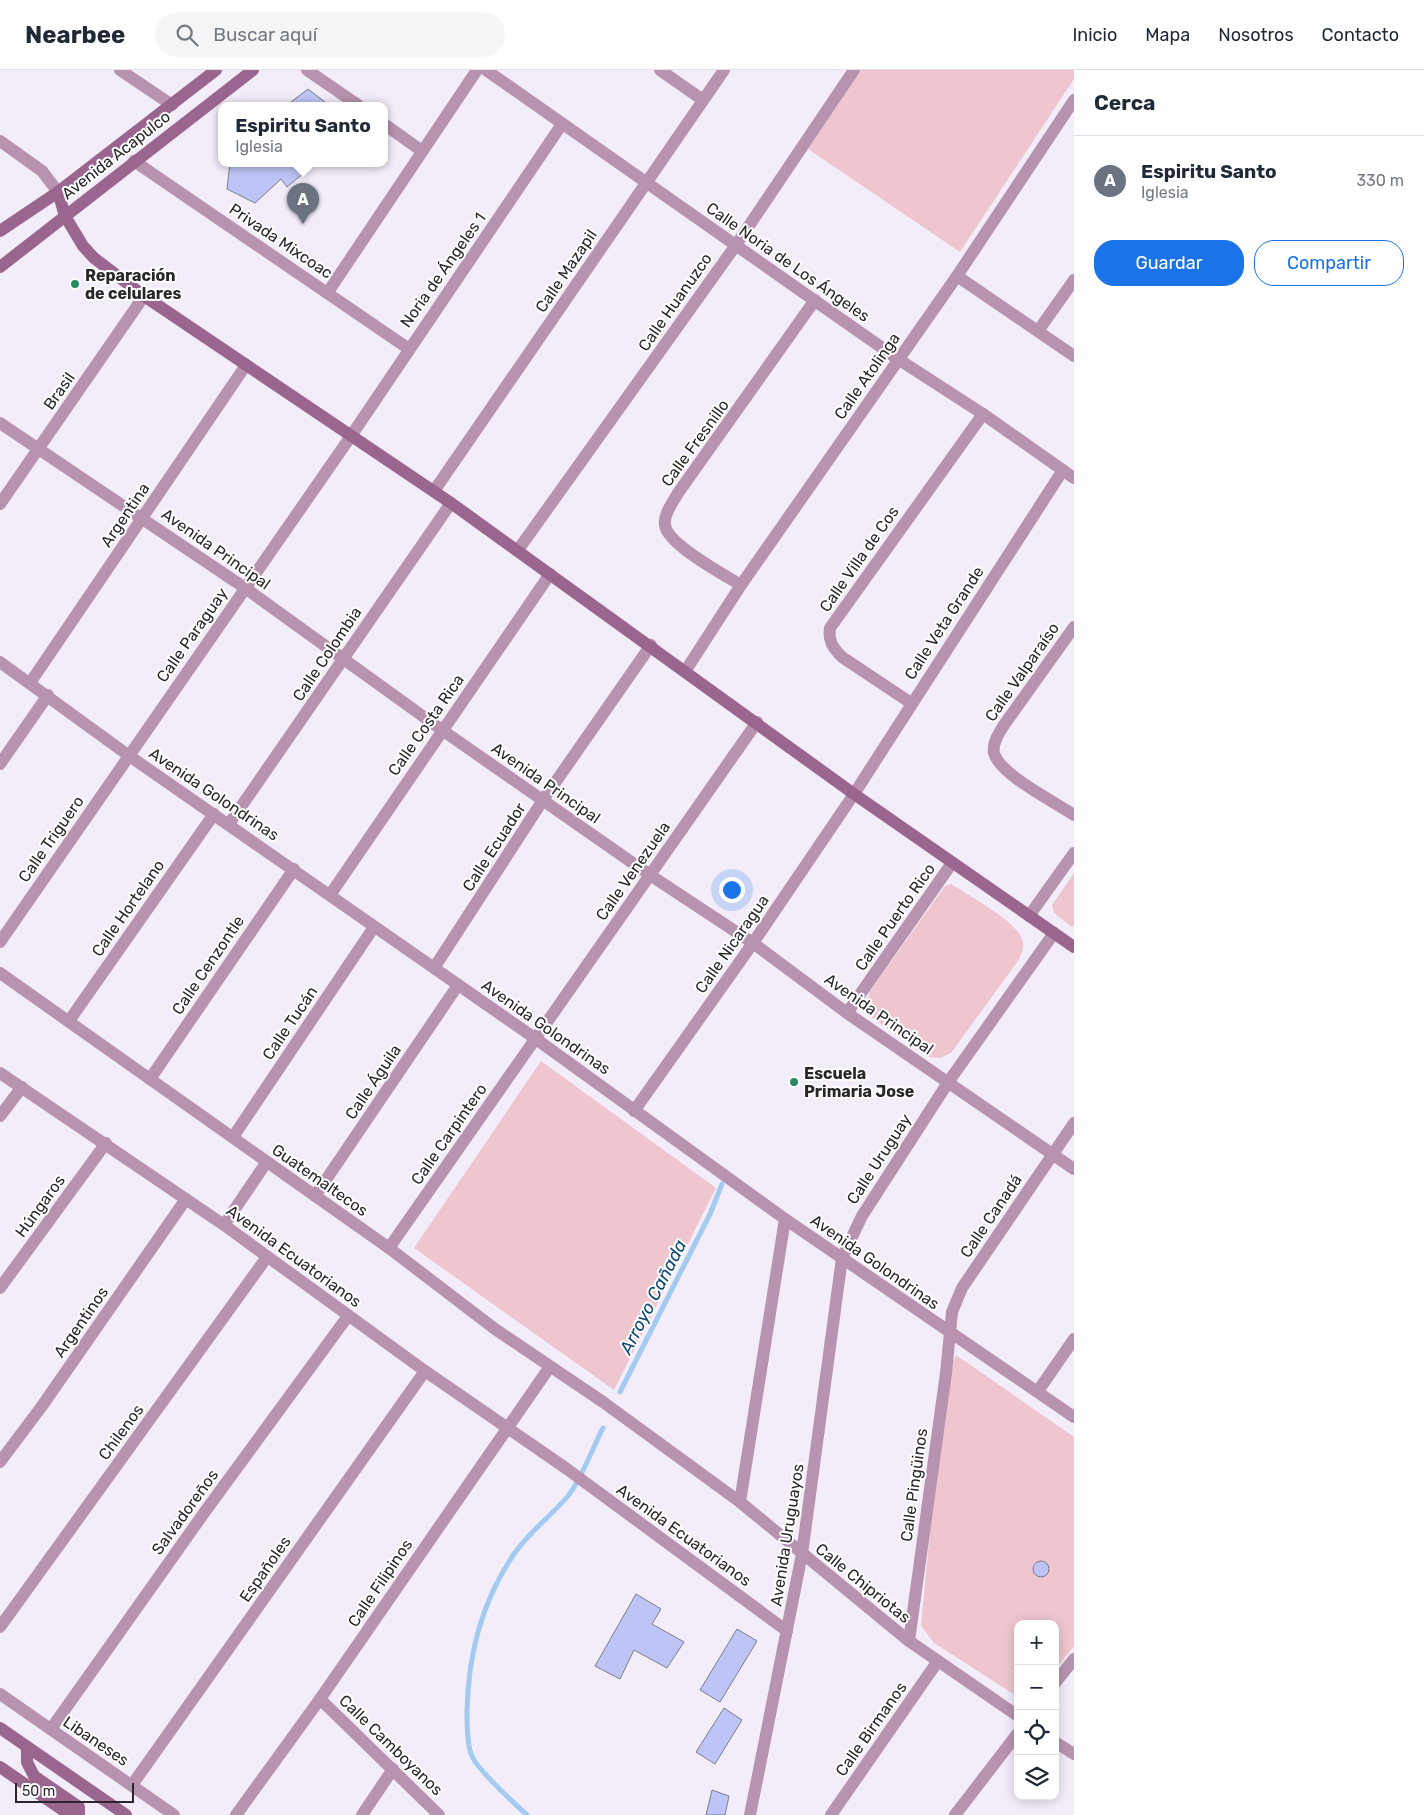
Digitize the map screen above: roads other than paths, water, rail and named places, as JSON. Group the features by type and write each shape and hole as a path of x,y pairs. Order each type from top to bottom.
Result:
{"main road":[{"name":"Avenida Acapulco","path":"0,231 58,192 216,70"},
{"name":"Avenida Acapulco","path":"0,267 253,70"},
{"path":"58,192 65,216 73,232 94,258 144,296 434,491 686,670 854,794 1074,947"},
{"path":"0,1728 126,1815"},
{"path":"27,1747 28,1768 34,1776 79,1807 79,1815"},
{"path":"0,1767 70,1815"}],"street":[{"path":"120,70 172,105"},
{"path":"306,70 354,102"},
{"path":"328,292 477,70"},
{"name":"Calle Noria de Los Ángeles","path":"486,70 898,359 983,414 1074,478"},
{"path":"660,70 703,100"},
{"name":"Calle Mazapil","path":"434,491 724,70"},
{"name":"Calle Huanuzco","path":"518,550 736,245 854,70"},
{"name":"Calle Atolinga","path":"686,670 741,585 957,276 1074,100"},
{"name":"Noria de Ángeles 1","path":"351,436 562,124"},
{"path":"388,127 422,151"},
{"path":"0,141 42,171 58,192"},
{"name":"Privada Mixcoac","path":"134,161 409,349"},
{"path":"957,276 1074,356"},
{"path":"1038,332 1074,280"},
{"name":"Brasil","path":"0,504 144,296"},
{"name":"Calle Fresnillo","path":"741,585 679,545 669,536 664,525 678,493 751,393 815,300"},
{"name":"Argentina","path":"30,683 144,518 246,365"},
{"name":"Calle Villa de Cos","path":"911,703 842,657 834,649 829,638 830,628 983,414"},
{"name":"Avenida Principal","path":"0,423 144,518 245,588 341,660 650,875 753,943 847,1013 1074,1169"},
{"name":"Calle Paraguay","path":"128,755 351,436"},
{"name":"Calle Veta Grande","path":"854,794 1063,470"},
{"name":"Calle Colombia","path":"230,824 341,660 451,503"},
{"name":"Calle Costa Rica","path":"330,895 550,574"},
{"name":"Calle Valparaíso","path":"1074,627 1004,725 995,740 994,752 1000,764 1011,774 1074,815"},
{"name":"Calle Ecuador","path":"434,968 543,800 651,645"},
{"name":"Avenida Golondrinas","path":"0,662 48,695 128,755 230,824 374,928 536,1039 785,1219 949,1333 1038,1390 1074,1417"},
{"path":"0,764 48,695"},
{"name":"Calle Venezuela","path":"536,1039 757,722"},
{"name":"Calle Triguero","path":"0,942 128,755"},
{"name":"Calle Nicaragua","path":"634,1111 753,943 854,794"},
{"name":"Calle Hortelano","path":"69,1021 214,814"},
{"path":"1028,916 1074,853"},
{"name":"Calle Puerto Rico","path":"847,1013 952,863"},
{"name":"Calle Cenzontle","path":"150,1079 294,869"},
{"name":"Calle Tucán","path":"233,1137 374,928"},
{"name":"Calle Uruguay","path":"842,1258 862,1216 948,1082 1054,933"},
{"name":"Guatemaltecos","path":"0,973 233,1137 266,1163 389,1248 549,1368 620,1415"},
{"name":"Calle Águila","path":"315,1196 458,985"},
{"name":"Calle Carpintero","path":"389,1248 536,1039"},
{"name":"Avenida Ecuatorianos","path":"0,1073 106,1143 224,1225 425,1371 567,1469 787,1631"},
{"path":"0,1116 22,1087"},
{"name":"Calle Canadá","path":"949,1333 952,1312 962,1288 1074,1123"},
{"name":"Húngaros","path":"0,1288 106,1143"},
{"path":"224,1225 266,1163"},
{"name":"Argentinos","path":"0,1462 42,1406 186,1199"},
{"path":"740,1502 785,1219"},
{"name":"Chilenos","path":"0,1627 267,1257"},
{"name":"Avenida Uruguayos","path":"750,1815 802,1554 842,1258"},
{"name":"Salvadoreños","path":"51,1730 198,1522 348,1316"},
{"name":"Calle Pingüinos","path":"909,1641 949,1333"},
{"path":"1038,1390 1074,1339"},
{"name":"Calle Filipinos","path":"236,1815 320,1699 549,1368"},
{"name":"Españoles","path":"132,1785 425,1371"},
{"name":"Calle Chipriotas","path":"620,1415 740,1502 909,1641 1014,1713"},
{"path":"1059,1679 1074,1658"},
{"name":"Calle Birmanos","path":"831,1815 938,1661"},
{"name":"Libaneses","path":"0,1694 174,1815"},
{"name":"Calle Camboyanos","path":"320,1699 439,1815"},
{"path":"955,1815 1014,1738"},
{"path":"1059,1745 1074,1754"},
{"path":"362,1815 393,1769"}],"waterway":[{"name":"Arroyo Cañada","path":"620,1392 710,1214 722,1184"},
{"name":"Arroyo Cañada","path":"527,1815 487,1777 471,1754 468,1739 467,1712 470,1670 478,1630 493,1591 503,1572 520,1546 573,1489 603,1428"}],"place":[{"name":"Espiritu Santo","path":"303,224"},
{"name":"Reparación de celulares","path":"75,284"},
{"name":"Escuela Primaria Jose","path":"794,1082"}]}
